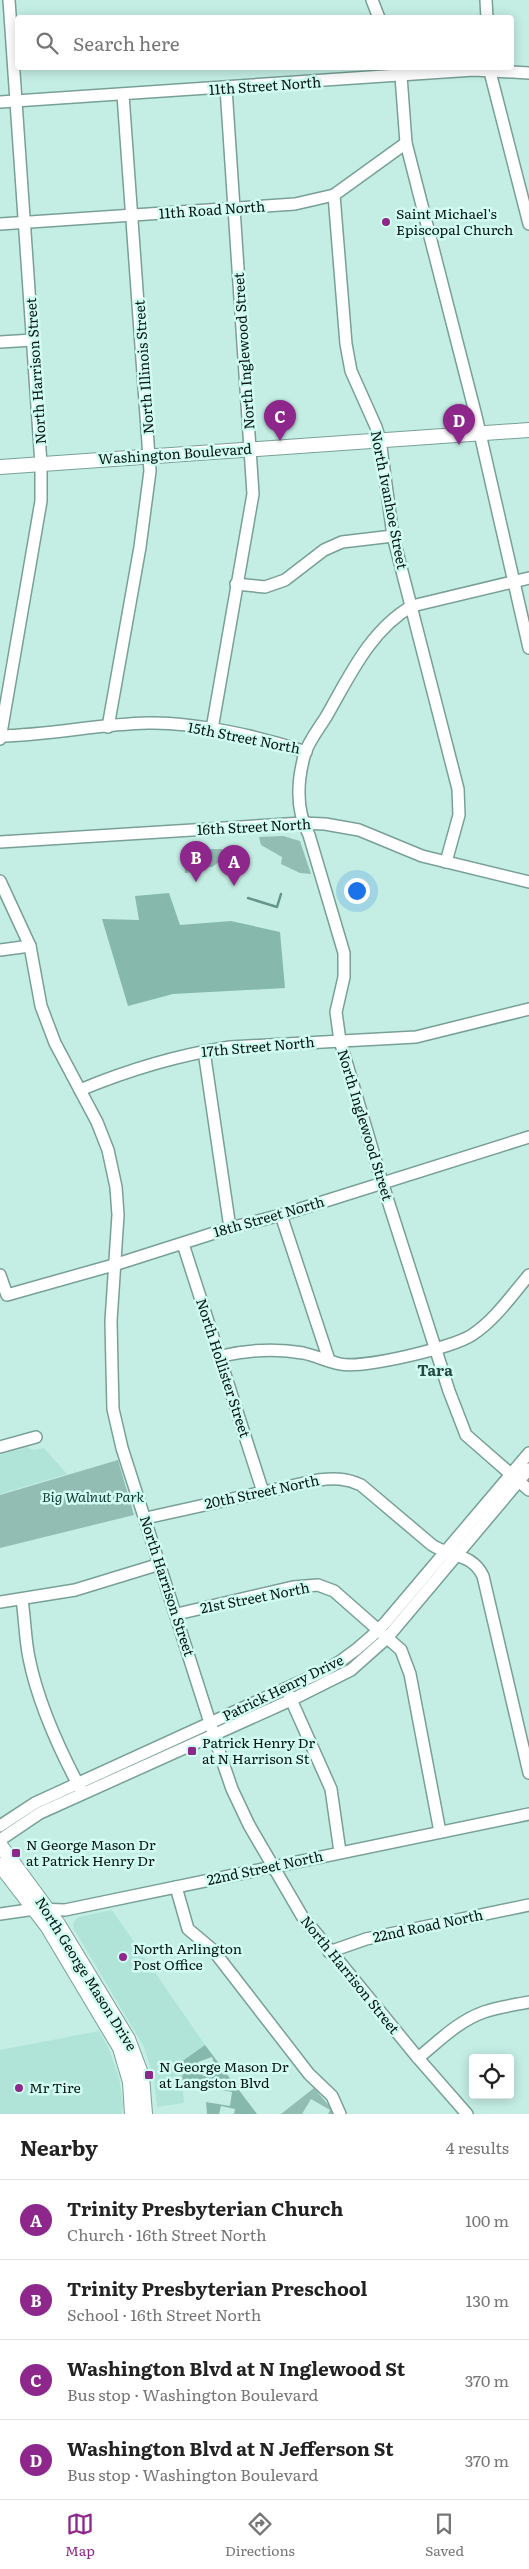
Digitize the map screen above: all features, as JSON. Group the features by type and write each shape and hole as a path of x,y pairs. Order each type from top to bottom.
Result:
{"main road":[{"name":"Washington Boulevard","path":"0,467 250,448 529,430"},
{"name":"North George Mason Drive","path":"0,1845 49,1910 106,2002 136,2055 142,2076 145,2114"},
{"name":"North George Mason Drive","path":"0,1865 35,1909 67,1957 120,2048 130,2082 132,2114"}],"street":[{"name":"North Harrison Street","path":"10,0 15,63"},
{"path":"372,0 378,15"},
{"path":"486,0 487,15"},
{"name":"North Harrison Street","path":"0,737 41,501 41,464 16,70"},
{"name":"11th Street North","path":"0,102 226,88 399,72 459,70"},
{"path":"489,70 529,221"},
{"name":"11th Street North","path":"499,70 529,73"},
{"path":"399,72 406,143 480,433 529,648"},
{"name":"North Inglewood Street","path":"212,730 252,494 226,88"},
{"name":"North Illinois Street","path":"108,727 150,480 150,457 123,95"},
{"name":"11th Road North","path":"0,224 295,204 334,195 406,143"},
{"name":"North Ivanhoe Street","path":"334,195 346,344 351,371 380,440 393,536 458,789 459,815 446,862"},
{"path":"0,342 33,340"},
{"path":"236,584 265,588 285,580 324,550 342,542 393,536"},
{"name":"15th Street North","path":"0,737 54,734 148,723 212,730 306,752 372,641 400,613 412,606 529,578"},
{"name":"North Inglewood Street","path":"306,752 298,795 302,822 309,835 344,953 344,977 336,1012 340,1040 382,1182 466,1434 515,1478"},
{"name":"16th Street North","path":"0,842 302,822 342,826 359,830 422,856 529,882"},
{"name":"North Harrison Street","path":"0,881 30,946 41,1006 55,1043 80,1090 108,1150 116,1187 118,1215 117,1264 111,1321 114,1409 122,1448 232,1789 273,1868 302,1916 329,1952 467,2114"},
{"path":"0,950 30,946"},
{"name":"17th Street North","path":"80,1090 141,1068 204,1051 230,1047 416,1037 529,1009"},
{"path":"204,1051 230,1228"},
{"name":"18th Street North","path":"0,1275 7,1295 117,1264 230,1228 281,1215 529,1136"},
{"path":"281,1215 329,1360"},
{"name":"North Hollister Street","path":"183,1244 221,1356 263,1492"},
{"path":"221,1356 246,1350 278,1350 302,1353 355,1365 436,1348 471,1336 490,1320 529,1275"},
{"path":"0,1447 36,1437"},
{"name":"Patrick Henry Drive","path":"0,1826 35,1803 80,1789 214,1735 351,1670 387,1638 458,1554 515,1478 529,1453"},
{"name":"Patrick Henry Drive","path":"0,1840 80,1789 210,1724 345,1660 378,1630 444,1553 515,1478 529,1469"},
{"name":"20th Street North","path":"146,1518 318,1480 335,1478 349,1480 361,1485 444,1553"},
{"path":"515,1478 529,1490"},
{"path":"444,1553 458,1554 479,1568 483,1576 529,1774"},
{"path":"0,1602 22,1600 75,1590 160,1564"},
{"name":"21st Street North","path":"177,1614 293,1587 318,1585 334,1591 401,1650 410,1674 440,1832"},
{"path":"22,1600 32,1667 56,1739 80,1789"},
{"path":"286,1689 330,1789 340,1852"},
{"name":"22nd Street North","path":"0,1914 35,1909 65,1910 529,1814"},
{"path":"176,1887 188,1929 213,1950 309,2074 332,2096 340,2114"},
{"name":"22nd Road North","path":"329,1952 346,1944 366,1939 529,1905"},
{"path":"418,2058 462,2022 485,2011 529,2002"}],"shaded area":[{"path":"169,893 180,925 231,921 280,932 285,988 173,994 128,1006 102,919 139,920 135,896"},
{"path":"27,1447 34,1450 44,1448 67,1474 0,1494 0,1455"},
{"path":"112,1910 205,2045 181,2062 184,2103 157,2107 154,2079 144,2047 74,1929 73,1923 78,1917"},
{"path":"99,2031 108,2047 119,2077 123,2104 122,2114 0,2114 0,2050"},
{"path":"205,2045 257,2114 234,2114 235,2109 221,2106 219,2114 207,2114 206,2102 230,2106 232,2092 183,2083 181,2062","holes":["212,2057 217,2072 203,2076 198,2062"]}],"green space":[{"path":"283,836 300,841 311,874 300,873 281,864 282,857 261,845 259,837"},
{"path":"206,849 222,849 222,860 212,867 195,868 195,872 185,873 184,860 188,857 188,854"},
{"name":"Big Walnut Park","path":"118,1460 134,1515 0,1548 0,1495"},
{"path":"430,1562 384,1616 385,1613"},
{"path":"314,2088 336,2114 328,2114 330,2110 311,2099 302,2114 281,2114"}],"waterway":[{"path":"248,898 277,907 281,894"}],"place":[{"name":"Saint Michael's Episcopal Church","path":"386,222"},
{"name":"Washington Blvd at N Inglewood St","path":"280,441"},
{"name":"Washington Blvd at N Jefferson St","path":"459,445"},
{"name":"Trinity Presbyterian Preschool","path":"196,882"},
{"name":"Trinity Presbyterian Church","path":"234,886"},
{"name":"Patrick Henry Dr at N Harrison St","path":"192,1751"},
{"name":"N George Mason Dr at Patrick Henry Dr","path":"16,1853"},
{"name":"North Arlington Post Office","path":"123,1957"},
{"name":"N George Mason Dr at Langston Blvd","path":"149,2075"},
{"name":"Mr Tire","path":"19,2088"}],"district":[{"name":"Tara","path":"435,1371"}]}
